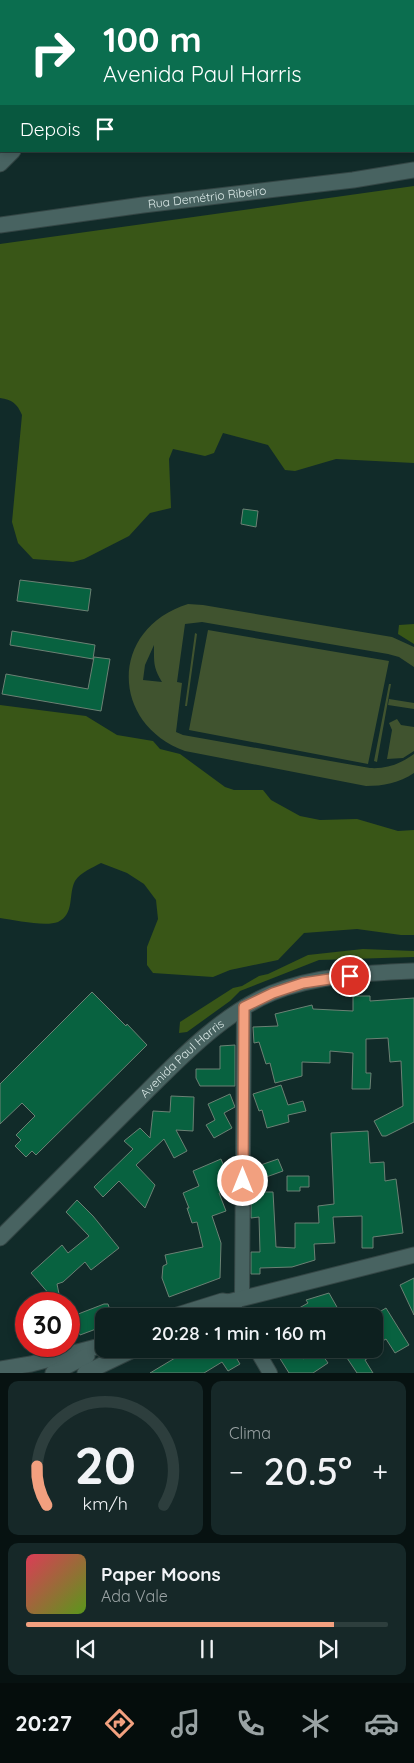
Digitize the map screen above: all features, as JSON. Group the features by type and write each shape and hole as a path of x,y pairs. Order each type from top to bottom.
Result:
{"main road":[{"path":"0,164 12,152"},
{"name":"Rua Demétrio Ribeiro","path":"0,225 143,205 353,180 414,170"},
{"name":"Avenida Paul Harris","path":"0,1238 188,1050 244,1007 273,993 303,983 378,972 414,971"},
{"path":"198,1308 222,1300 234,1300 414,1255"},
{"path":"222,1308 234,1300"},
{"path":"0,1369 31,1364 95,1348"},
{"path":"53,1373 95,1351"},
{"path":"85,1373 116,1358"}],"street":[{"path":"236,1308 234,1300 244,1007"},
{"path":"261,1358 270,1373"}],"green space":[{"path":"414,186 414,463 336,459 295,471 285,470 268,445 223,433 214,453 205,456 173,449 169,459 171,508 150,513 129,536 84,559 73,562 33,559 18,543 12,522 22,415 14,403 0,398 0,244"},
{"path":"188,604 203,605 392,637 414,647 414,667 399,657 388,654 202,622 185,624 177,682 182,683 176,732 183,735 370,768 382,768 393,765 404,761 414,754 414,773 391,783 366,786 185,751 160,738 142,720 132,699 129,676 133,654 144,633 162,616","holes":["154,645 154,660 162,682 143,680 145,665"]},
{"path":"414,624 414,644 398,634 399,625"},
{"path":"208,630 389,661 368,764 189,730"},
{"path":"195,633 197,634 187,706 185,706"},
{"path":"389,684 391,684 377,762 374,761"},
{"path":"389,699 414,703 414,709 388,705"},
{"path":"0,705 86,716 117,735 153,741 160,749 180,754 225,787 234,790 263,790 271,800 300,816 320,820 357,819 398,831 414,830 414,935 357,929 304,933 278,960 230,970 213,977 153,973 147,965 147,947 158,919 156,900 144,884 127,873 101,863 77,878 73,886 67,914 58,922 38,923 0,918"},
{"path":"397,719 401,725 414,727 414,751 403,758 387,759 392,730 389,723"},
{"path":"363,949 414,951 414,957 319,960 240,991 230,1001 187,1032 179,1033 180,1022 233,988 242,986 259,976 268,974 308,955"}],"building":[{"path":"243,509 258,511 256,527 241,524"},
{"path":"20,580 91,589 88,611 17,601"},
{"path":"12,631 95,645 93,659 10,645"},
{"path":"94,657 110,659 101,711 2,694 6,674 88,689"},
{"path":"92,992 147,1045 36,1155 32,1151 26,1157 15,1146 21,1140 16,1135 35,1116 22,1103 0,1124 0,1084"},
{"path":"353,996 370,996 370,1001 414,998 414,1122 386,1136 382,1136 374,1121 403,1106 401,1061 390,1062 388,1038 366,1039 366,1073 371,1073 370,1089 352,1089 353,1053 330,1051 330,1063 302,1062 302,1076 275,1083 270,1063 266,1064 259,1042 254,1043 253,1027 278,1026 275,1014 312,1005 313,1009 353,1011"},
{"path":"235,1045 235,1086 200,1086 196,1078 196,1069 220,1069 220,1046"},
{"path":"281,1085 288,1105 303,1101 306,1111 288,1115 289,1122 267,1128 262,1110 259,1111 253,1094"},
{"path":"230,1094 235,1107 224,1113 232,1128 214,1138 206,1125 215,1120 208,1104"},
{"path":"171,1096 194,1097 193,1131 176,1130 187,1151 174,1158 164,1139 136,1165 155,1185 145,1208 119,1181 103,1197 94,1187 133,1149 124,1141 140,1128 150,1138 153,1111 170,1112"},
{"path":"368,1131 370,1163 384,1162 385,1181 396,1179 403,1233 373,1237 373,1248 362,1248 362,1216 333,1217 335,1243 314,1244 315,1260 292,1267 260,1268 260,1274 251,1274 251,1252 260,1252 259,1217 251,1218 251,1192 273,1192 276,1247 295,1248 295,1223 319,1223 318,1206 334,1204 331,1133"},
{"path":"221,1159 227,1174 230,1172 234,1181 234,1187 219,1193 226,1211 212,1216 221,1243 220,1278 169,1297 162,1278 163,1266 167,1264 165,1255 203,1247 197,1222 192,1223 183,1193 199,1186 193,1171"},
{"path":"278,1159 283,1171 255,1181 252,1168"},
{"path":"287,1176 309,1176 309,1187 300,1187 300,1191 287,1191"},
{"path":"77,1200 93,1216 119,1248 91,1270 85,1262 63,1282 57,1284 59,1292 47,1292 31,1273 62,1245 68,1253 89,1236 66,1212"},
{"path":"414,1278 414,1315 400,1285"},
{"path":"329,1293 337,1308 299,1308 308,1303 306,1300"},
{"path":"104,1304 108,1304 109,1308 95,1308 95,1329 80,1335 80,1313"},
{"path":"386,1308 409,1345 395,1353 386,1339 383,1341 383,1310"},
{"path":"175,1358 236,1358 240,1364 228,1371 222,1362 204,1373 150,1373"},
{"path":"280,1358 325,1358 328,1363 313,1373 289,1373"},
{"path":"347,1358 368,1358 365,1360 373,1373 357,1373"}],"route":[{"path":"243,1181 244,1007 273,993 303,983 350,976"}]}
